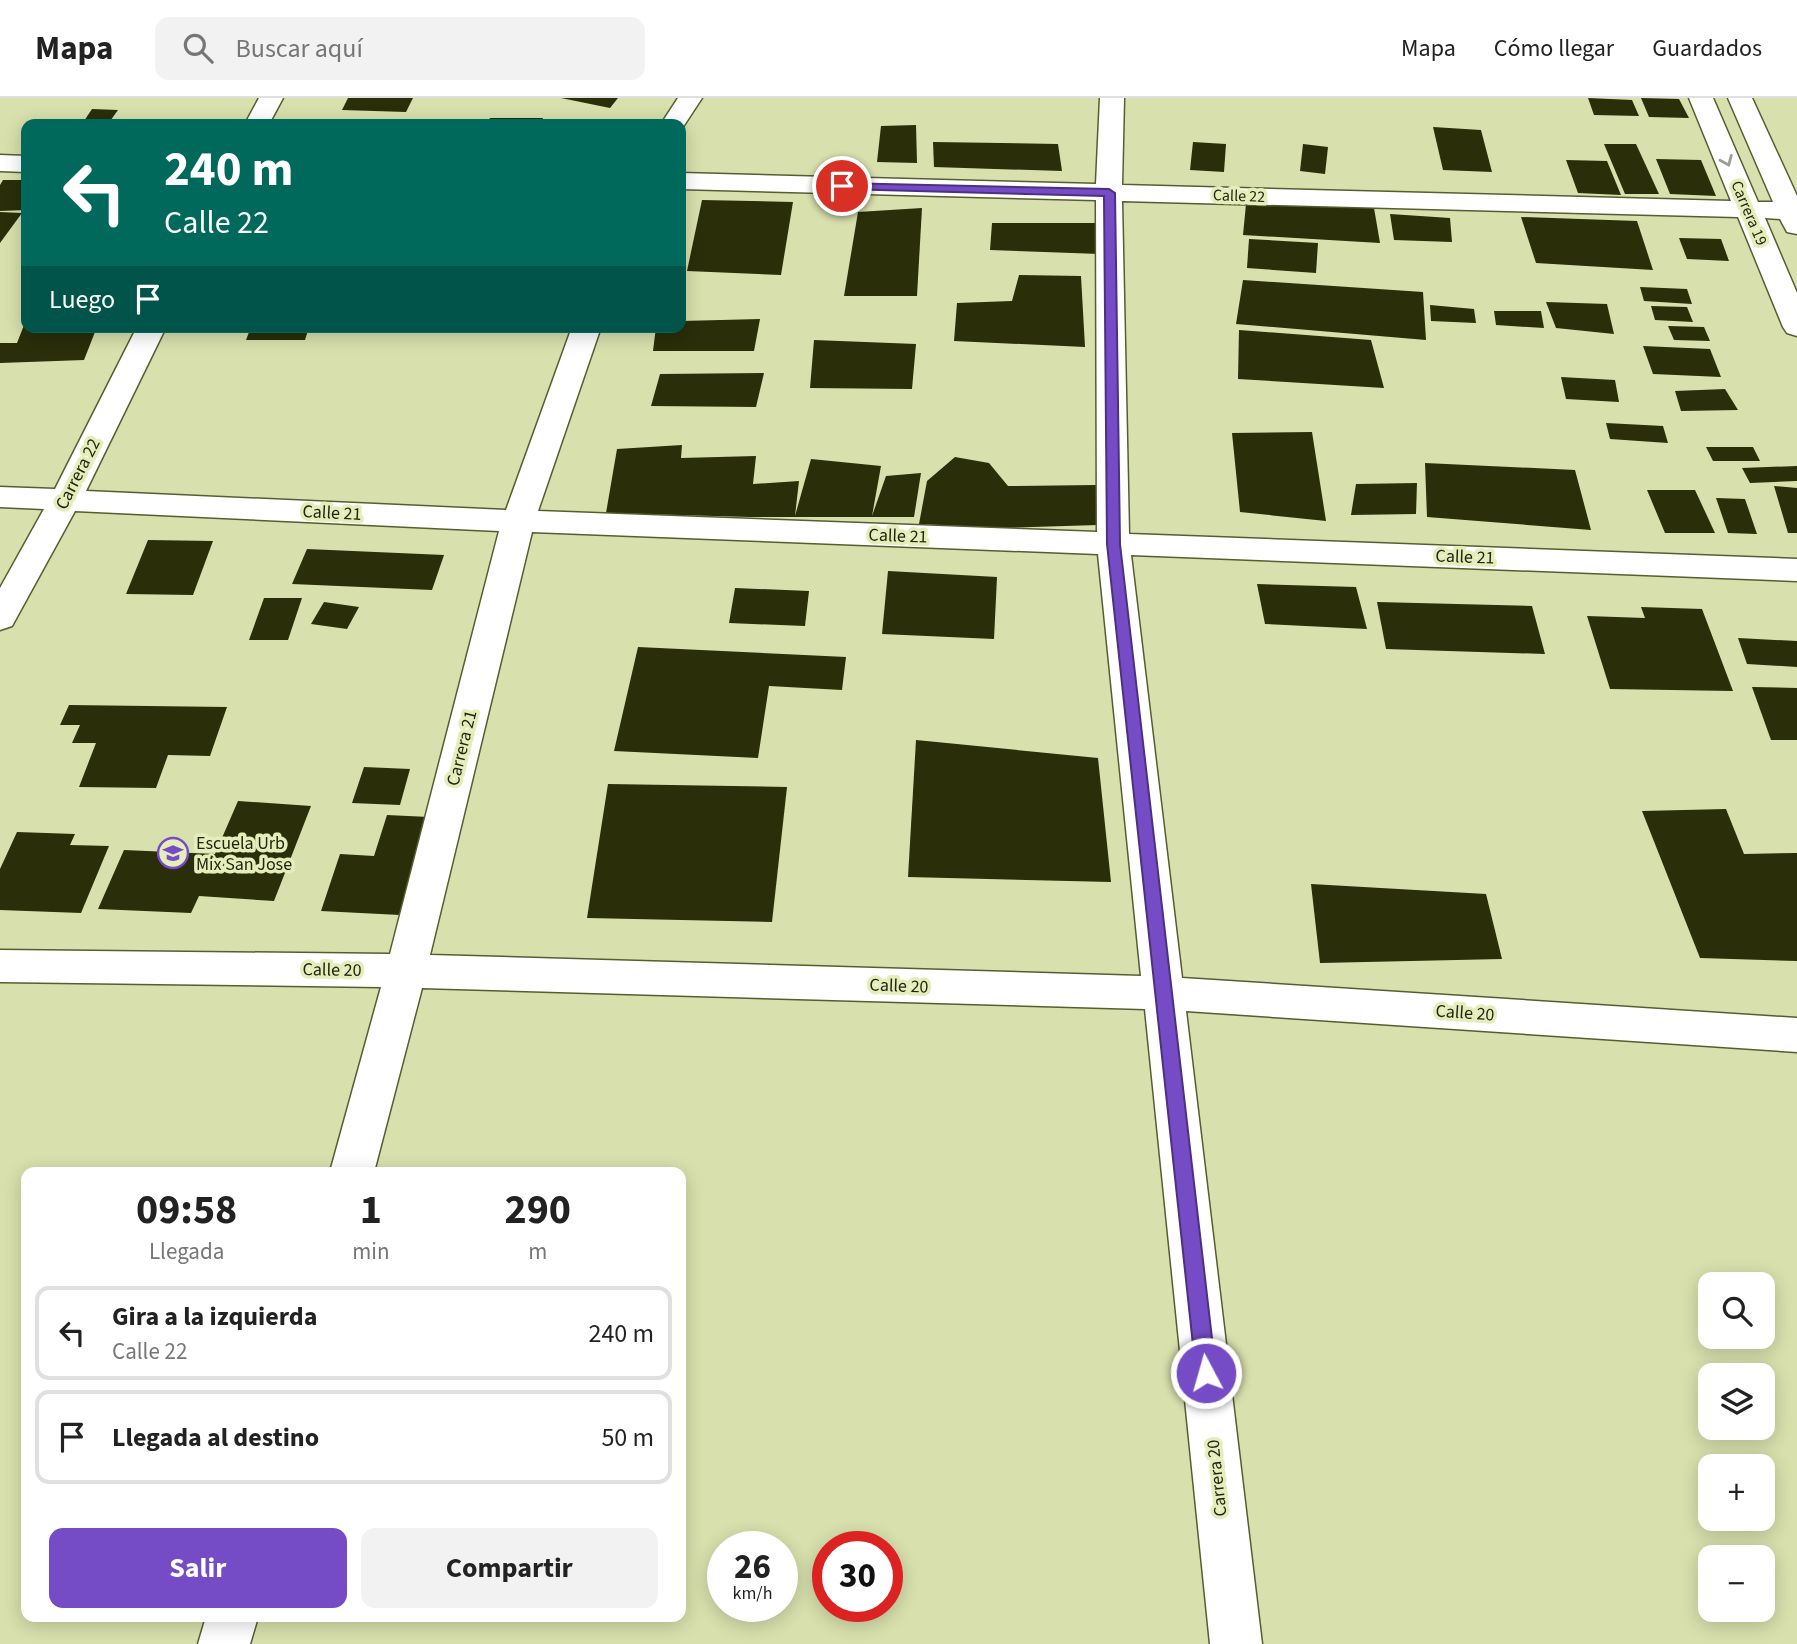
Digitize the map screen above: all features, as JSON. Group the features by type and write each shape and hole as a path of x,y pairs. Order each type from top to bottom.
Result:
{"street":[{"path":"260,119 271,98"},
{"path":"677,119 690,98"},
{"name":"Carrera 20","path":"1112,98 1109,193 1113,544 1236,1644"},
{"name":"Carrera 19","path":"1701,98 1797,327"},
{"path":"1740,98 1795,216"},
{"path":"0,163 21,164"},
{"name":"Calle 22","path":"686,181 1747,209 1795,216"},
{"name":"Carrera 22","path":"0,618 65,500 149,333"},
{"name":"Carrera 21","path":"353,1167 406,971 518,521 585,333"},
{"name":"Calle 21","path":"0,497 518,521 1797,570"},
{"name":"Calle 20","path":"0,967 406,971 1163,993 1797,1035"},
{"path":"224,1644 231,1622"}],"building":[{"path":"348,98 413,98 406,112 342,110"},
{"path":"561,98 618,98 610,108"},
{"path":"1588,98 1632,100 1639,116 1594,115"},
{"path":"1641,98 1679,99 1689,118 1649,117"},
{"path":"92,109 118,110 112,119 85,119"},
{"path":"490,118 543,118 543,119"},
{"path":"916,125 917,163 877,162 881,126"},
{"path":"1433,127 1481,130 1492,172 1443,170"},
{"path":"933,142 1058,144 1062,171 934,167"},
{"path":"1193,142 1226,144 1224,172 1190,170"},
{"path":"1303,144 1328,147 1325,174 1300,171"},
{"path":"1604,144 1636,144 1659,194 1625,194"},
{"path":"1656,159 1701,160 1716,196 1670,194"},
{"path":"1566,160 1607,161 1621,195 1578,193"},
{"path":"3,180 21,180 21,210 0,211 0,185"},
{"path":"702,200 793,202 781,275 687,271"},
{"path":"1246,204 1374,208 1380,243 1243,235"},
{"path":"922,208 917,296 844,296 858,212"},
{"path":"0,212 21,213 21,214 0,243"},
{"path":"1390,214 1450,218 1452,242 1394,240"},
{"path":"1521,217 1637,221 1653,270 1536,263"},
{"path":"992,223 1102,223 1100,254 990,250"},
{"path":"1679,238 1721,239 1729,261 1687,259"},
{"path":"1249,239 1318,243 1316,273 1247,268"},
{"path":"1019,275 1081,276 1085,347 954,341 957,303 1012,301"},
{"path":"1243,280 1423,292 1426,340 1236,324"},
{"path":"1640,287 1687,289 1692,304 1644,301"},
{"path":"1546,302 1607,304 1614,334 1556,328"},
{"path":"1430,305 1474,309 1476,323 1431,321"},
{"path":"1651,306 1687,307 1693,322 1655,320"},
{"path":"1494,311 1541,311 1544,328 1496,325"},
{"path":"760,319 754,351 653,351 655,333 686,333 686,321"},
{"path":"1668,326 1704,327 1710,341 1674,340"},
{"path":"1239,330 1371,340 1384,388 1238,379"},
{"path":"21,333 95,333 84,360 0,363 0,343 17,343"},
{"path":"249,333 307,333 305,340 246,340"},
{"path":"814,340 916,344 912,389 810,388"},
{"path":"1643,346 1710,349 1721,377 1653,374"},
{"path":"764,373 756,407 651,406 660,374"},
{"path":"1561,377 1615,380 1619,402 1566,399"},
{"path":"1725,389 1738,410 1681,411 1675,391"},
{"path":"1606,423 1663,426 1668,443 1610,439"},
{"path":"1312,432 1326,521 1240,512 1232,433"},
{"path":"682,445 681,458 756,456 753,484 799,481 795,516 811,459 881,466 872,516 886,476 921,473 914,517 750,517 606,513 617,449"},
{"path":"1706,447 1753,447 1760,461 1713,461"},
{"path":"955,457 989,463 1008,486 1096,485 1098,525 1003,528 919,524 927,481"},
{"path":"1425,463 1575,470 1591,530 1427,517"},
{"path":"1797,466 1797,481 1750,483 1742,468"},
{"path":"1417,483 1416,514 1351,515 1356,484"},
{"path":"1774,486 1797,488 1797,533 1788,533"},
{"path":"1647,490 1695,490 1715,533 1665,533"},
{"path":"1716,498 1745,499 1757,534 1728,533"},
{"path":"148,540 213,541 193,595 126,594"},
{"path":"307,549 444,555 432,590 292,584"},
{"path":"888,571 997,577 994,639 882,634"},
{"path":"1257,584 1356,587 1367,629 1265,624"},
{"path":"735,588 809,591 805,626 729,623"},
{"path":"264,598 302,598 288,640 249,640"},
{"path":"324,602 359,607 347,629 311,624"},
{"path":"1377,602 1532,606 1545,654 1386,649"},
{"path":"1641,607 1702,609 1733,691 1610,689 1587,616 1645,618"},
{"path":"1738,638 1797,641 1797,667 1747,664"},
{"path":"638,647 846,657 842,690 769,686 758,758 614,751"},
{"path":"1752,687 1797,688 1797,740 1771,740"},
{"path":"69,705 227,707 210,756 168,755 156,788 79,787 96,743 72,743 80,725 60,725"},
{"path":"916,740 1098,758 1111,882 908,877"},
{"path":"364,767 410,769 400,805 352,803"},
{"path":"608,784 787,787 772,922 587,918"},
{"path":"238,801 311,806 274,901 199,896 191,913 98,909 124,850 215,854"},
{"path":"1726,809 1744,854 1797,853 1797,961 1700,958 1642,811"},
{"path":"387,815 429,817 400,915 321,911 340,854 374,856"},
{"path":"17,832 75,834 70,845 109,846 81,913 0,910 0,869"},
{"path":"1311,884 1486,894 1502,959 1320,963"}],"place":[{"name":"Escuela Urb Mix San Jose","path":"173,853"}],"route":[{"path":"842,186 1109,193 1113,544 1206,1373"}]}
